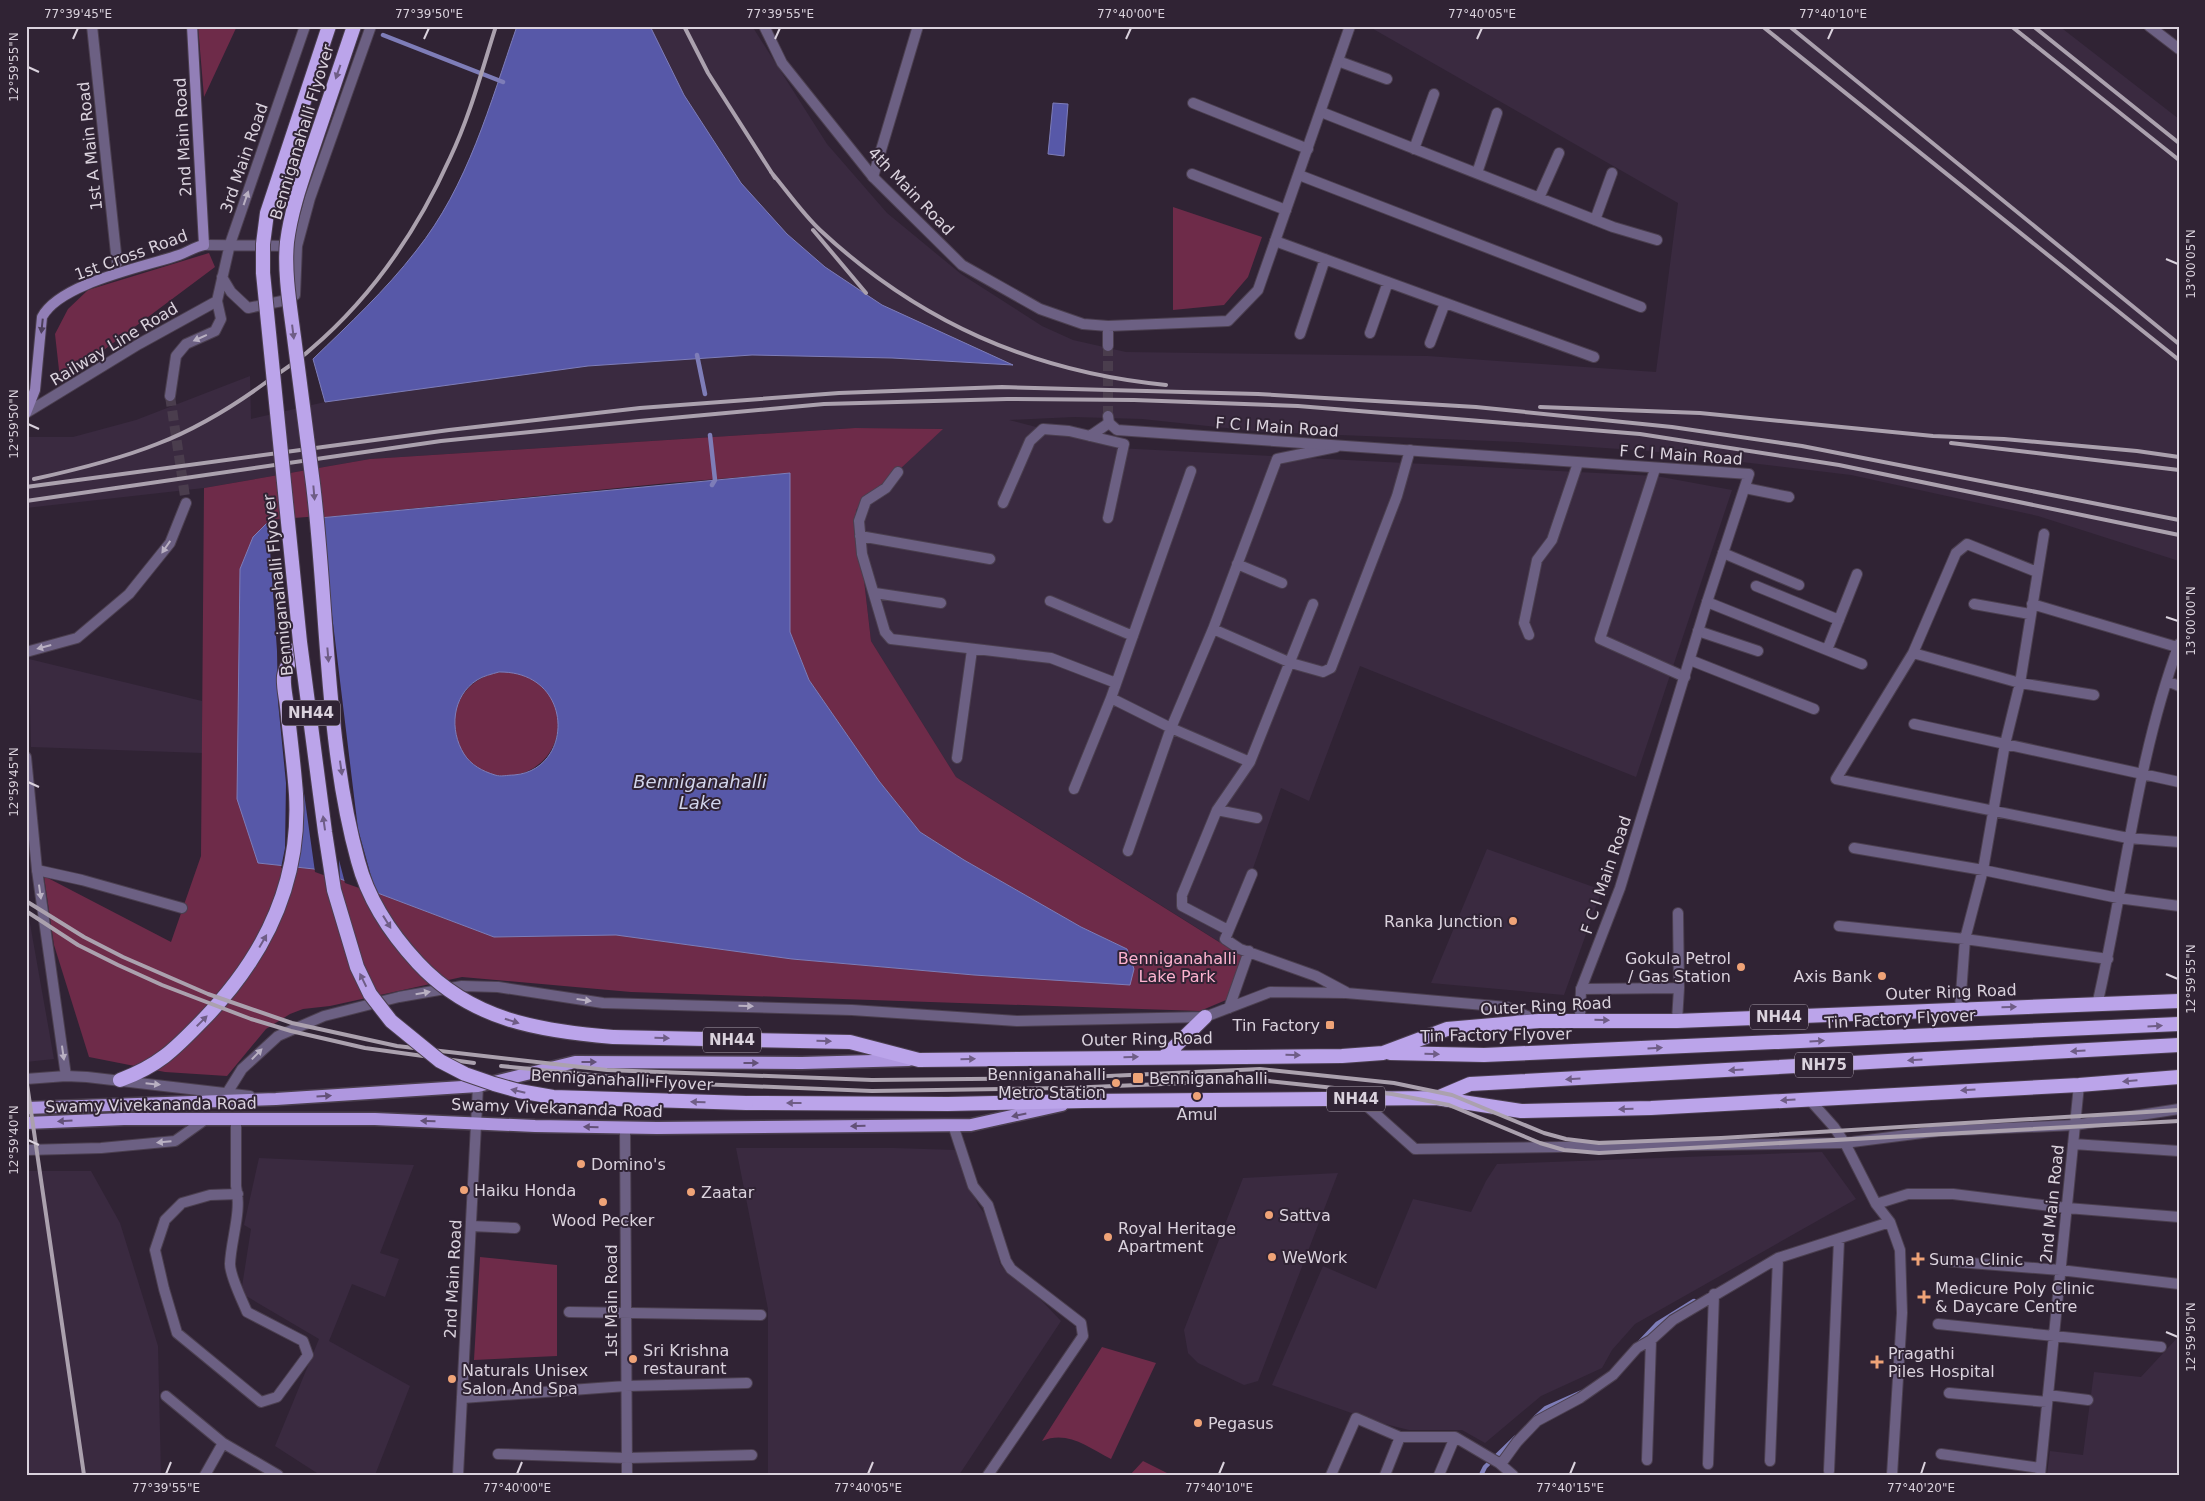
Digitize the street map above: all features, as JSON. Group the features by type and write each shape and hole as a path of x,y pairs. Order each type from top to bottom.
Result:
{"highway":[{"name":"Benniganahalli Flyover","path":"329,26 267,212 263,244 263,273 300,642 334,890 357,967 370,994 390,1021 440,1061 465,1074 494,1084 553,1097 746,1103 948,1104 1084,1100"},
{"name":"Benniganahalli Flyover","path":"354,26 303,179 287,244 291,312 314,486 334,720 348,816 359,864 374,902 395,934 420,964 448,989 479,1008 512,1022 555,1032 613,1038 850,1042 919,1060"},
{"path":"120,1080 142,1072 168,1056 238,982 269,931 283,898 292,866 296,834 296,794 284,675 300,642"},
{"name":"Outer Ring Road","path":"919,1060 1165,1056 1342,1056 1383,1053 1447,1029 1539,1021 1677,1021 1960,1008 2179,1001"},
{"path":"1165,1056 1205,1017"},
{"name":"Tin Factory Flyover","path":"1383,1053 1484,1055 2179,1024"},
{"name":"NH75","path":"1436,1098 1470,1084 2179,1045"},
{"name":"NH44","path":"1084,1100 1436,1098 1522,1111 1651,1108 2079,1085 2179,1077"}],"main road":[{"name":"2nd Main Road","path":"192,26 204,245"},
{"name":"1st Cross Road","path":"26,413 34,390 42,317 46,309 73,292 120,272 182,255 191,248 204,245"},
{"name":"Swamy Vivekananda Road","path":"26,1108 276,1100 478,1086 575,1062 802,1063 919,1060"},
{"name":"Swamy Vivekananda Road","path":"26,1123 124,1119 375,1119 625,1128 971,1125 1084,1100"}],"street":[{"name":"1st A Main Road","path":"92,26 117,263"},
{"name":"3rd Main Road","path":"170,396 176,356 186,344 215,331 221,319 217,301 230,244 306,26"},
{"path":"222,277 231,292 248,308 282,301 295,295 297,246 310,198 371,26"},
{"name":"4th Main Road","path":"764,26 782,63 873,177 962,266 1040,309 1083,324 1108,326 1228,321 1258,290 1350,26"},
{"path":"873,177 918,26"},
{"path":"2152,27 2179,49"},
{"path":"1338,61 1387,79"},
{"path":"1414,149 1434,94"},
{"path":"1192,103 1308,149"},
{"path":"1321,112 1595,220 1657,240"},
{"path":"1477,173 1498,113"},
{"path":"1539,198 1559,153"},
{"path":"1595,220 1612,173"},
{"path":"1192,174 1286,210"},
{"path":"1299,175 1641,307"},
{"path":"1275,241 1594,358"},
{"name":"1st Cross Road","path":"204,245 297,246"},
{"path":"1300,334 1325,260"},
{"path":"1370,333 1388,282"},
{"name":"Railway Line Road","path":"26,413 139,344 217,301"},
{"path":"1430,343 1445,303"},
{"path":"1108,326 1108,346"},
{"name":"F C I Main Road","path":"1090,436 1109,420 1117,430 1336,447 1410,450 1656,469 1749,474 1707,602 1620,888 1581,989 1580,1020"},
{"path":"1003,503 1030,441 1043,429 1090,436 1124,444 1108,518"},
{"path":"1128,851 1171,728 1214,629 1277,459 1336,447"},
{"path":"1214,629 1291,663 1322,672 1331,668 1397,496 1410,450"},
{"path":"1529,635 1524,623 1537,560 1552,540 1578,462"},
{"path":"1656,469 1600,638 1684,676"},
{"path":"1074,789 1111,698 1191,471"},
{"path":"898,472 886,488 866,501 862,506 859,520 862,554 885,632 891,639 1051,658 1116,683"},
{"path":"1745,488 1789,497"},
{"path":"26,652 77,638 129,594 170,543 186,503"},
{"path":"1960,1008 1965,939 1983,870 2005,744 2020,682 2044,534"},
{"path":"860,536 990,559"},
{"path":"2037,572 1966,544 1956,553 1913,653 1836,779 2128,838 2179,842"},
{"path":"1723,553 1799,585"},
{"path":"1237,564 1282,582"},
{"path":"1827,650 1857,574"},
{"path":"1756,586 1839,620"},
{"path":"875,594 941,602"},
{"path":"1050,601 1133,636"},
{"path":"1707,602 1862,664"},
{"path":"1228,930 1182,906 1182,895 1217,810 1250,762 1313,604"},
{"path":"1974,604 2031,609 2178,646 2141,774 2128,838 2108,959 2097,1005"},
{"path":"1698,631 1758,651"},
{"path":"957,758 972,650"},
{"path":"1913,653 2020,682 2094,695"},
{"path":"1690,660 1814,709"},
{"path":"2167,681 2179,686"},
{"path":"1111,698 1171,728 1250,762"},
{"path":"1914,724 2179,782"},
{"path":"26,757 37,870 66,1076"},
{"path":"1217,810 1257,818"},
{"path":"1854,848 1983,870 2118,898 2179,906"},
{"path":"37,870 82,880 182,908"},
{"path":"1252,874 1225,939 1235,946 1316,976 1346,993"},
{"path":"1677,1021 1679,988 1678,913"},
{"path":"1839,926 1965,939 2108,959"},
{"path":"1229,1008 1249,951"},
{"path":"227,1093 242,1069 278,1036 324,1016 399,997 462,986 498,987 603,1003 852,1010 1017,1021 1205,1017 1270,992 1346,993 1507,1006 1539,1021"},
{"path":"1581,989 1679,988"},
{"path":"26,1079 66,1076 120,1080 276,1100"},
{"name":"2nd Main Road","path":"2040,1471 2079,1085"},
{"name":"2nd Main Road","path":"458,1475 478,1122 478,1086"},
{"path":"1359,1099 1415,1149 1844,1143 1938,1131 2075,1125 2179,1109"},
{"path":"1809,1099 1834,1127 1844,1143 1876,1204 1890,1222 1900,1250 1902,1313 1892,1475"},
{"path":"26,1150 101,1148 175,1141 206,1119"},
{"path":"236,1119 238,1194 230,1266 246,1312 303,1341 308,1354 277,1398 261,1402 177,1332 155,1250 164,1220 182,1203 210,1195 238,1194"},
{"path":"954,1125 974,1186 988,1205 1006,1261 1011,1269 1081,1323 1083,1336 988,1475"},
{"name":"1st Main Road","path":"625,1128 627,1475"},
{"path":"2073,1144 2179,1151"},
{"path":"1876,1204 1908,1194 1953,1194 2067,1208 2179,1217"},
{"path":"1500,1464 1537,1421 1580,1398 1613,1375 1637,1348 1651,1340 1673,1320 1714,1294 1778,1258 1839,1240 1890,1222"},
{"path":"471,1226 515,1228"},
{"path":"1829,1471 1839,1240"},
{"path":"1770,1461 1778,1258"},
{"path":"1944,1261 2060,1270 2179,1284"},
{"path":"1708,1464 1714,1294"},
{"path":"569,1312 761,1315"},
{"path":"1938,1324 2160,1347"},
{"path":"1648,1460 1651,1340"},
{"path":"462,1398 626,1386 747,1383"},
{"path":"1949,1394 2088,1400"},
{"path":"166,1396 223,1443 278,1475"},
{"path":"1331,1475 1356,1418 1400,1437 1455,1437 1500,1464 1513,1475"},
{"path":"1385,1475 1400,1437"},
{"path":"1439,1475 1455,1437"},
{"path":"205,1475 223,1443"},
{"path":"498,1454 627,1458 752,1455"},
{"path":"1941,1454 2040,1471"}],"shaded area":[{"path":"650,26 752,26 827,144 887,213 961,274 1042,326 1073,340 1126,352 1428,356 1656,372 1678,203 1368,26 2059,26 2179,119 2179,561 2038,516 1851,475 1649,451 1517,442 1264,432 1142,419 1074,417 1009,420 1117,448 1656,476 1732,490 1636,777 1360,666 1309,801 1281,788 1226,946 956,777 871,641 856,510 942,429 854,428 370,459 204,488 26,508 26,437 73,437 136,420 250,376 251,419 325,402 588,366 752,355 892,358 1011,365 882,305 825,267 787,234 741,183 684,95"},
{"path":"29,659 202,701 202,753 31,747"},
{"path":"1487,849 1602,890 1564,995 1431,983"},
{"path":"26,901 54,1059 26,1062"},
{"path":"736,1148 956,1150 978,1205 989,1220 1000,1264 1007,1273 1023,1281 1061,1321 959,1475 768,1475 768,1309"},
{"path":"1822,1152 1856,1199 1635,1324 1612,1350 1602,1368 1541,1396 1485,1443 1462,1430 1409,1430 1377,1422 1272,1385 1323,1266 1376,1289 1413,1199 1471,1212 1486,1181 1497,1164"},
{"path":"259,1158 414,1165 380,1253 399,1259 385,1297 352,1284 329,1341 410,1386 375,1475 320,1475 275,1446 319,1339 241,1293 251,1229 244,1225"},
{"path":"26,1171 91,1171 120,1223 158,1346 161,1475 26,1475"},
{"path":"1338,1173 1258,1381 1244,1385 1198,1363 1188,1353 1184,1330 1243,1178"},
{"path":"2179,1336 2179,1475 2047,1475 2050,1451 2083,1455 2094,1372 2141,1377"}],"green space":[{"path":"198,26 237,26 204,97"},
{"path":"1173,207 1262,237 1248,277 1224,305 1173,310"},
{"path":"209,253 215,267 73,373 60,379 55,334 68,309 88,290"},
{"name":"Benniganahalli Lake Park","path":"855,428 943,429 856,510 871,641 956,777 1243,957 1226,1000 1200,1011 631,992 462,977 330,1006 303,1009 290,1014 266,1029 227,1076 165,1072 89,1057 54,945 44,876 171,942 201,856 204,488 370,459","holes":["790,473 790,632 809,680 879,781 920,832 964,860 1081,927 1127,949 1130,984 974,975 792,959 616,935 494,937 314,869 258,863 267,523 668,483"]},
{"path":"506,672 526,676 543,687 554,704 558,724 554,744 543,761 526,772 506,776 486,772 469,761 458,744 454,724 458,704 469,687 486,676"},
{"path":"480,1257 557,1265 557,1356 474,1360"},
{"path":"1102,1347 1156,1363 1111,1459 1077,1441 1060,1437 1042,1441"},
{"path":"1143,1461 1171,1475 1130,1475"}],"water":[{"path":"517,26 650,26 684,95 741,183 787,234 825,267 882,305 1013,365 892,358 752,355 588,366 325,402 313,359 392,280 434,226 464,172 487,114"},
{"path":"1053,103 1068,104 1064,156 1048,154"},
{"name":"Benniganahalli Lake","path":"790,473 790,632 809,680 879,781 920,832 964,860 1081,927 1127,949 1134,969 1130,985 974,975 792,959 616,935 494,937 314,869 258,863 237,799 240,569 253,537 267,523","holes":["499,672 524,676 542,687 553,703 558,721 556,740 548,757 534,769 514,775 502,776 486,772 470,761 459,745 455,724 458,704 462,695 469,687 482,677"]}],"pier":[{"path":"320,516 358,829 376,894 345,883 339,860 340,881 315,872 303,786 303,827 297,870 281,868 285,848 286,783 278,702 277,651 268,520"}],"waterway":[{"path":"383,35 503,82"},
{"path":"697,355 705,394"},
{"path":"710,435 715,480 712,485"},
{"path":"1640,1342 1657,1324 1694,1301"},
{"path":"1535,1418 1546,1408 1582,1392"},
{"path":"1481,1475 1485,1467 1515,1438"}],"tunnel":[{"path":"1108,346 1108,416"},
{"path":"170,396 186,503"}],"railway":[{"path":"34,479 127,455 186,432 227,409 252,392 300,358 333,329 373,285 391,261 408,237 437,185 464,126 496,26"},
{"path":"684,26 708,73 775,178"},
{"path":"1762,26 2179,360"},
{"path":"1789,26 2179,344"},
{"path":"2011,26 2179,160"},
{"path":"2033,26 2179,143"},
{"path":"771,172 813,223 858,263 897,291 938,316 980,337 1024,355 1069,368 1117,378 1166,385"},
{"path":"813,230 866,293"},
{"path":"26,487 449,430 640,408 839,393 1002,387 1258,394 1476,407 1672,427 1802,446 2179,520"},
{"path":"26,501 441,441 824,404 1007,399 1134,400 1298,406 1640,434 1839,465 2179,535"},
{"path":"1540,407 1700,413 1933,436 2004,439 2137,451 2179,457"},
{"path":"1951,443 2179,470"},
{"path":"26,901 84,937 123,957 208,994 292,1023 397,1046 607,1070 872,1080 1065,1078 1260,1069 1394,1083 1452,1095 1544,1133 1566,1139 1599,1143 1721,1138 2179,1110"},
{"path":"26,911 78,945 118,965 162,985 251,1019 291,1031 365,1048 474,1063"},
{"path":"501,1066 674,1083 872,1091 1066,1088 1259,1080 1392,1094 1449,1105 1540,1143 1564,1150 1599,1153 2179,1121"},
{"path":"26,1077 84,1475"}],"place":[{"name":"Ranka Junction","path":"1513,921"},
{"name":"Gokula Petrol / Gas Station","path":"1741,967"},
{"name":"Axis Bank","path":"1882,976"},
{"name":"Tin Factory","path":"1330,1025"},
{"name":"Benniganahalli","path":"1138,1078"},
{"name":"Benniganahalli Metro Station","path":"1116,1083"},
{"name":"Amul","path":"1197,1096"},
{"name":"Domino's","path":"581,1164"},
{"name":"Haiku Honda","path":"464,1190"},
{"name":"Zaatar","path":"691,1192"},
{"name":"Wood Pecker","path":"603,1202"},
{"name":"Sattva","path":"1269,1215"},
{"name":"Royal Heritage Apartment","path":"1108,1237"},
{"name":"WeWork","path":"1272,1257"},
{"name":"Suma Clinic","path":"1918,1259"},
{"name":"Medicure Poly Clinic & Daycare Centre","path":"1924,1297"},
{"name":"Sri Krishna restaurant","path":"633,1359"},
{"name":"Pragathi Piles Hospital","path":"1877,1362"},
{"name":"Naturals Unisex Salon And Spa","path":"452,1379"},
{"name":"Pegasus","path":"1198,1423"}]}
